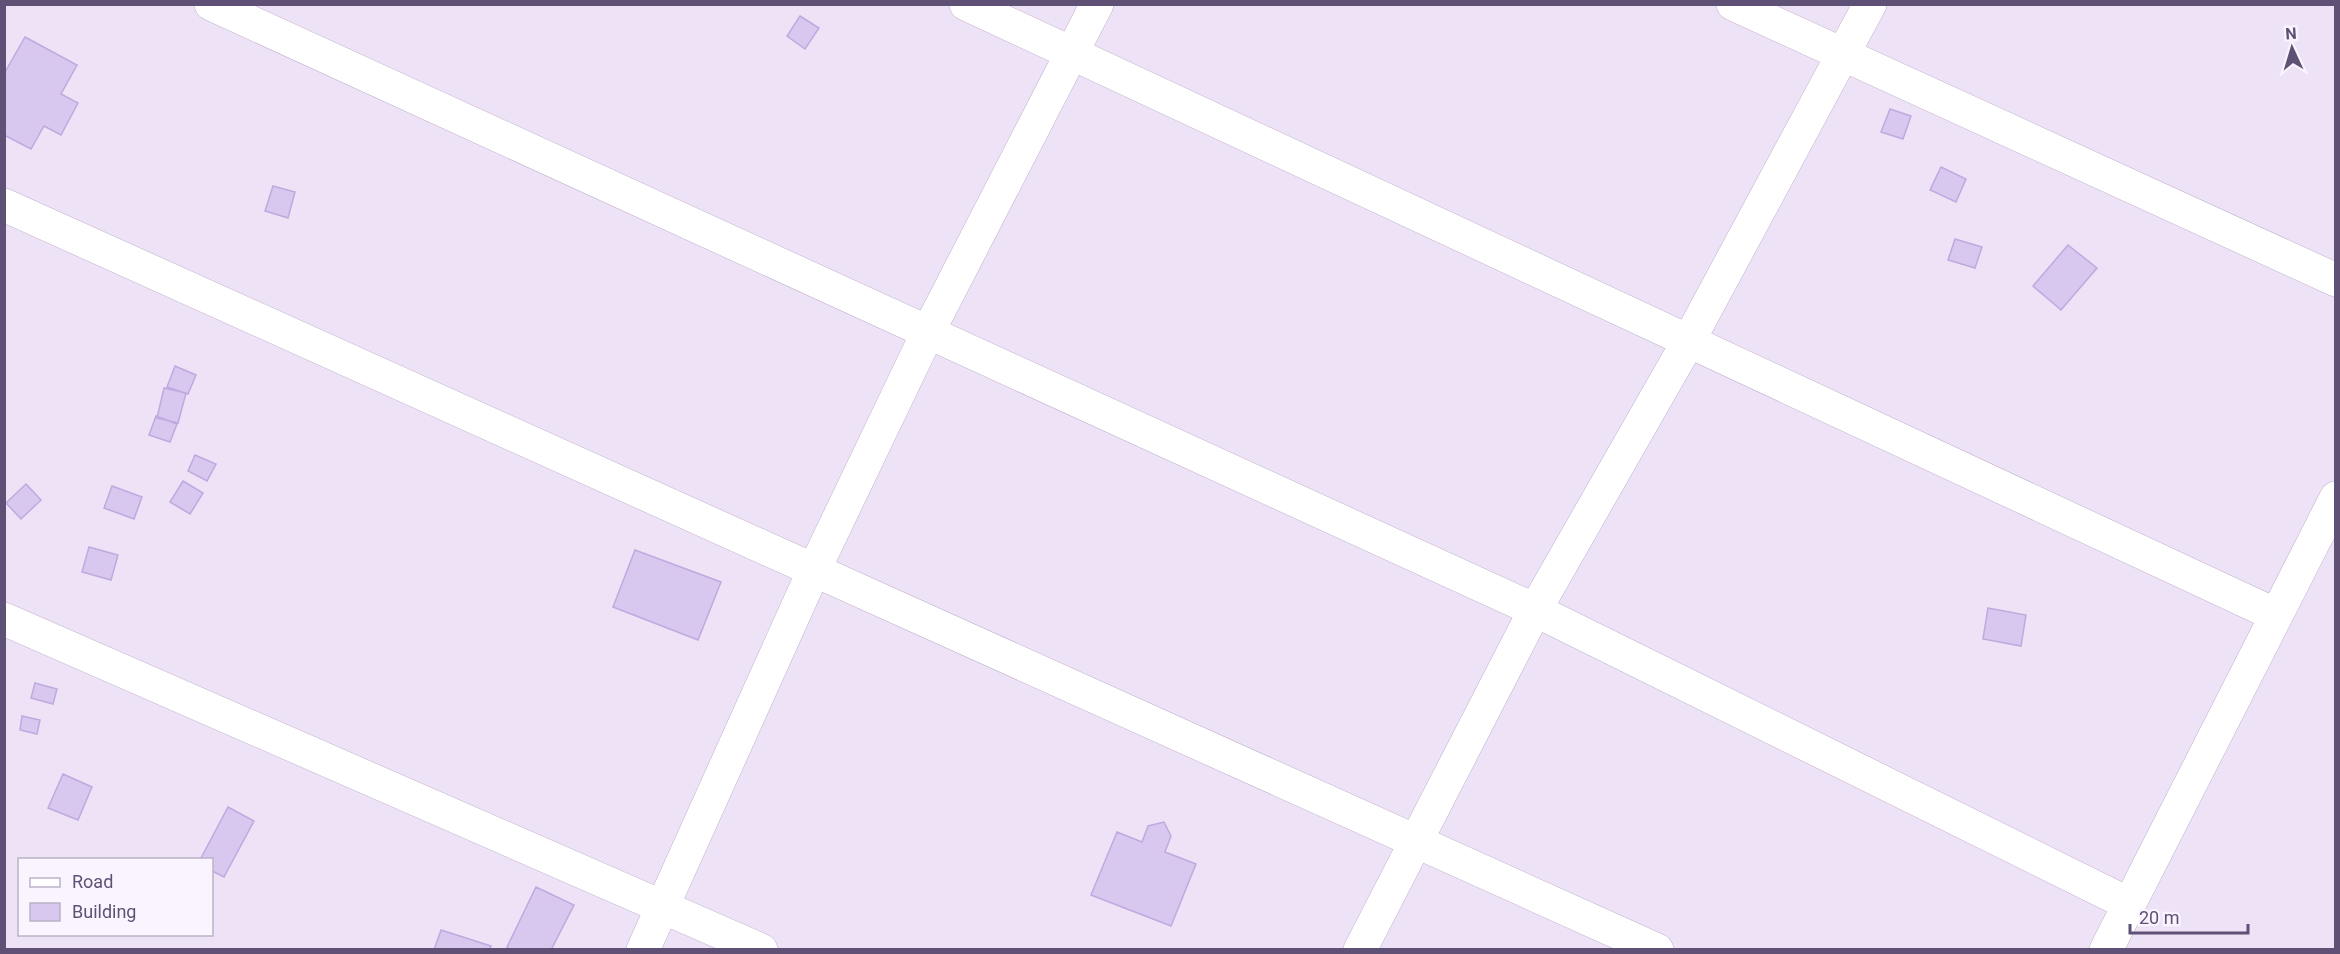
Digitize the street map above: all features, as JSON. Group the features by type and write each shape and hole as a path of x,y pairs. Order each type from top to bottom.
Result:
{"street":[{"path":"211,4 1536,610 2129,904"},
{"path":"966,4 2276,615"},
{"path":"643,950 814,570 928,332 1097,4"},
{"path":"1733,4 2336,280"},
{"path":"1360,950 1536,610 1688,342 1870,4"},
{"path":"4,205 1658,950"},
{"path":"2106,950 2336,498"},
{"path":"4,619 761,950"}],"shaded area":[{"path":"5,5 2335,5 2335,949 5,950"}],"building":[{"path":"800,16 819,28 805,49 787,36"},
{"path":"25,37 77,65 61,94 78,103 61,135 44,126 31,149 4,135 4,74"},
{"path":"1890,109 1911,116 1903,139 1881,132"},
{"path":"1941,167 1966,179 1956,202 1930,190"},
{"path":"273,186 295,192 288,218 265,211"},
{"path":"1955,239 1982,247 1975,268 1948,260"},
{"path":"2068,245 2097,268 2061,310 2033,286"},
{"path":"175,366 196,375 188,394 167,387"},
{"path":"164,388 186,393 178,423 157,418"},
{"path":"156,416 177,424 170,442 149,435"},
{"path":"195,455 216,464 207,481 188,471"},
{"path":"183,481 203,493 190,514 170,502"},
{"path":"26,484 41,500 21,519 6,503"},
{"path":"112,486 142,497 134,519 104,508"},
{"path":"89,547 118,555 111,580 82,572"},
{"path":"635,550 721,582 698,640 613,607"},
{"path":"1988,608 2026,615 2021,646 1983,639"},
{"path":"35,683 57,689 53,704 31,698"},
{"path":"22,716 40,720 37,734 20,730"},
{"path":"63,774 92,787 78,820 48,808"},
{"path":"228,807 254,821 224,877 213,872 213,858 201,858"},
{"path":"1164,822 1171,836 1165,852 1196,864 1171,926 1091,895 1117,832 1142,842 1148,826"},
{"path":"536,887 574,905 551,950 511,950 507,947"},
{"path":"441,930 491,946 489,950 434,950"}]}
